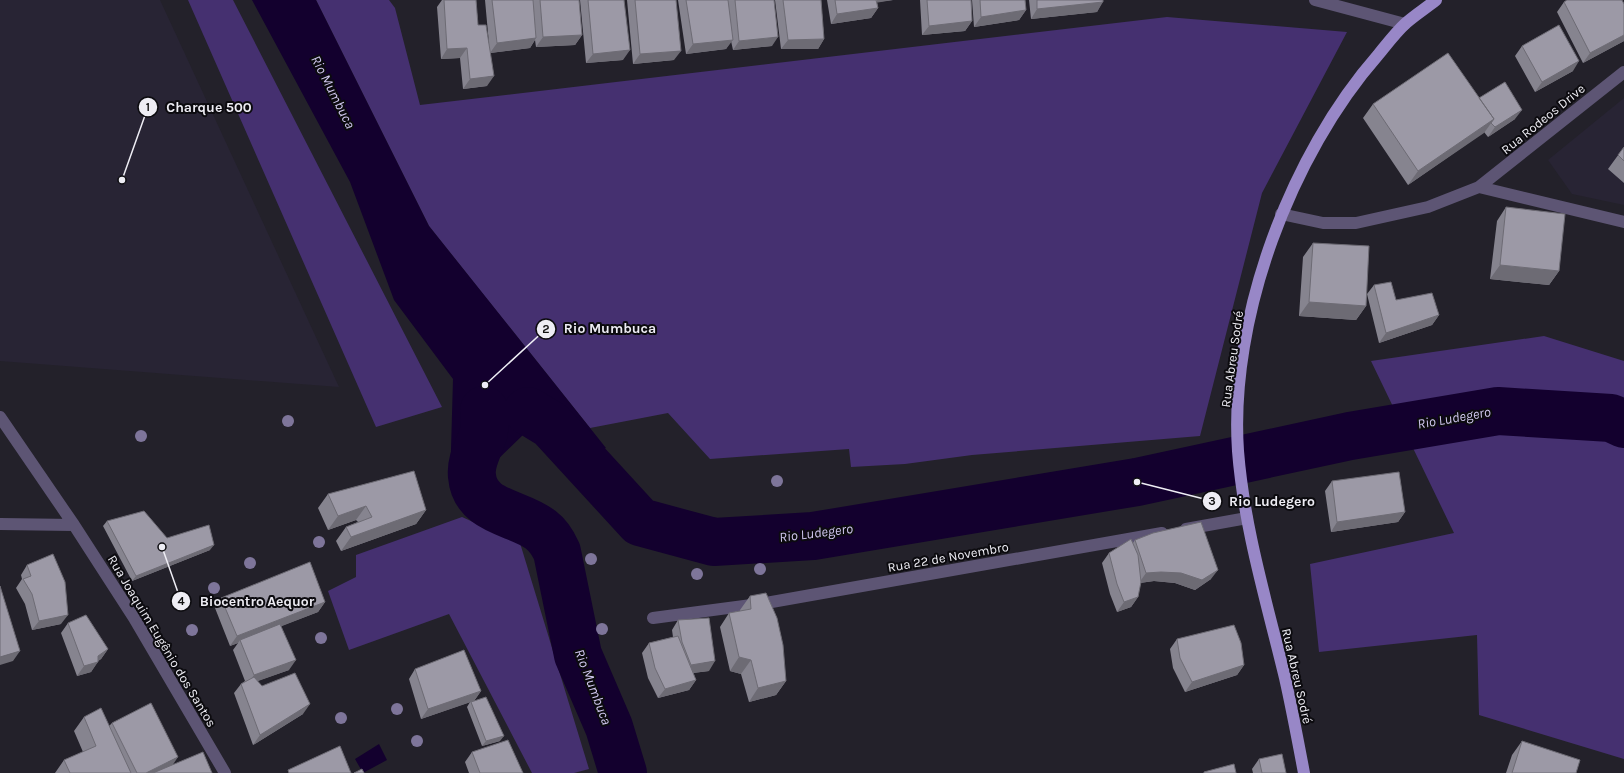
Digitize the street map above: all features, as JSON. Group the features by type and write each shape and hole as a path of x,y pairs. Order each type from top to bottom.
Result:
{"main road":[{"name":"Rua Abreu Sodré","path":"1304,773 1286,684 1263,594 1248,518 1238,451 1238,399 1247,333 1262,270 1282,214 1318,138 1359,76 1405,24 1436,0"}],"street":[{"path":"1315,0 1405,24"},
{"name":"Rua Rodeos Drive","path":"1282,214 1323,223 1356,223 1428,207 1479,188 1624,72"},
{"path":"1479,188 1624,222"},
{"name":"Rua Joaquim Eugênio dos Santos","path":"0,417 74,525 134,618 225,773"},
{"name":"Rua 22 de Novembro","path":"653,618 774,601 1248,518"},
{"path":"0,524 74,525"}],"shaded area":[{"path":"0,0 160,0 339,387 0,361"},
{"path":"188,0 233,0 442,407 376,427"},
{"path":"316,0 389,0 395,8 420,105 1167,17 1347,32 1262,193 1200,436 972,455 905,464 851,467 849,449 710,459 668,413 590,428 429,226"},
{"path":"1624,98 1624,205 1572,194 1548,160"},
{"path":"1544,336 1624,361 1624,759 1479,715 1477,635 1319,652 1310,564 1454,533 1371,361"},
{"path":"462,517 520,543 589,769 574,773 532,773 449,614 349,650 328,591 356,577 356,555"}],"water":[{"path":"252,0 316,0 429,226 606,448 567,458 524,434 489,468 450,484 453,379 394,300 350,182"},
{"path":"379,744 387,760 363,773 355,759"}],"building":[{"path":"444,0 476,0 478,25 486,25 494,76 470,79 467,48 447,49"},
{"path":"492,0 533,0 536,38 497,43"},
{"path":"540,0 579,0 582,35 543,37"},
{"path":"588,0 624,0 630,50 593,54"},
{"path":"635,0 676,0 681,51 640,54"},
{"path":"686,0 728,0 733,40 693,44"},
{"path":"735,0 774,0 778,37 739,41"},
{"path":"783,0 821,0 824,39 788,40"},
{"path":"835,0 876,0 878,8 837,14"},
{"path":"927,0 971,0 972,21 929,26"},
{"path":"980,0 1025,0 1026,10 981,17"},
{"path":"1037,0 1103,0 1103,2 1037,9"},
{"path":"1567,0 1622,0 1624,4 1624,35 1590,53 1564,2"},
{"path":"1559,25 1579,61 1542,82 1522,46"},
{"path":"1448,53 1494,119 1418,171 1373,104"},
{"path":"1505,82 1522,110 1495,127 1491,123 1494,119 1479,98"},
{"path":"1624,147 1624,161 1618,155"},
{"path":"1506,207 1565,214 1559,271 1500,265"},
{"path":"1313,243 1369,246 1366,306 1309,302"},
{"path":"1391,282 1396,300 1432,293 1439,315 1386,333 1374,285"},
{"path":"414,471 426,510 351,537 346,527 372,517 366,506 338,516 328,494"},
{"path":"1399,472 1405,512 1337,522 1332,481"},
{"path":"144,511 167,538 209,525 214,545 136,576 107,521"},
{"path":"1201,522 1218,570 1202,580 1181,573 1146,573 1135,540 1153,533"},
{"path":"1131,539 1138,555 1141,582 1138,597 1124,602 1117,584 1109,553"},
{"path":"53,554 65,582 68,615 39,621 32,594 23,579 31,576 27,565"},
{"path":"310,562 325,602 237,636 221,598"},
{"path":"0,586 20,651 0,657"},
{"path":"766,593 777,618 783,645 786,681 758,688 751,660 739,657 729,613 751,609 750,596"},
{"path":"86,615 108,649 98,656 98,662 84,666 68,623"},
{"path":"709,618 715,661 691,665 682,642 678,620"},
{"path":"280,624 296,660 254,675 240,640"},
{"path":"1234,625 1241,643 1244,665 1192,682 1180,658 1177,639"},
{"path":"678,636 696,680 665,689 655,668 649,643"},
{"path":"464,650 481,691 428,709 415,669"},
{"path":"295,673 310,704 260,735 241,684 254,677 262,686"},
{"path":"486,697 504,736 486,741 471,702"},
{"path":"151,703 178,757 146,773 137,773 112,723"},
{"path":"101,708 131,773 70,773 64,760 96,746 84,717"},
{"path":"508,740 523,773 480,773 472,752"},
{"path":"1522,741 1580,760 1576,773 1512,773"},
{"path":"340,746 351,773 289,773 288,770"},
{"path":"203,752 212,773 153,773"},
{"path":"1282,754 1286,773 1262,773 1259,759"},
{"path":"1234,764 1236,773 1204,773 1204,772"},
{"path":"362,769 364,773 354,773"}],"waterway":[{"name":"Rio Mumbuca","path":"484,410 484,432 472,465 472,476 475,488 481,498 489,505 532,524 549,537 554,546 557,552 578,655 609,727 623,773"},
{"name":"Rio Ludegero","path":"528,411 551,425 640,522 714,542 813,536 1137,482 1350,436 1498,411 1611,418 1624,424"}],"place":[{"name":"Charque 500","path":"122,180"},
{"name":"Rio Mumbuca","path":"485,385"},
{"name":"Rio Ludegero","path":"1137,482"},
{"name":"Biocentro Aequor","path":"162,547"}]}
